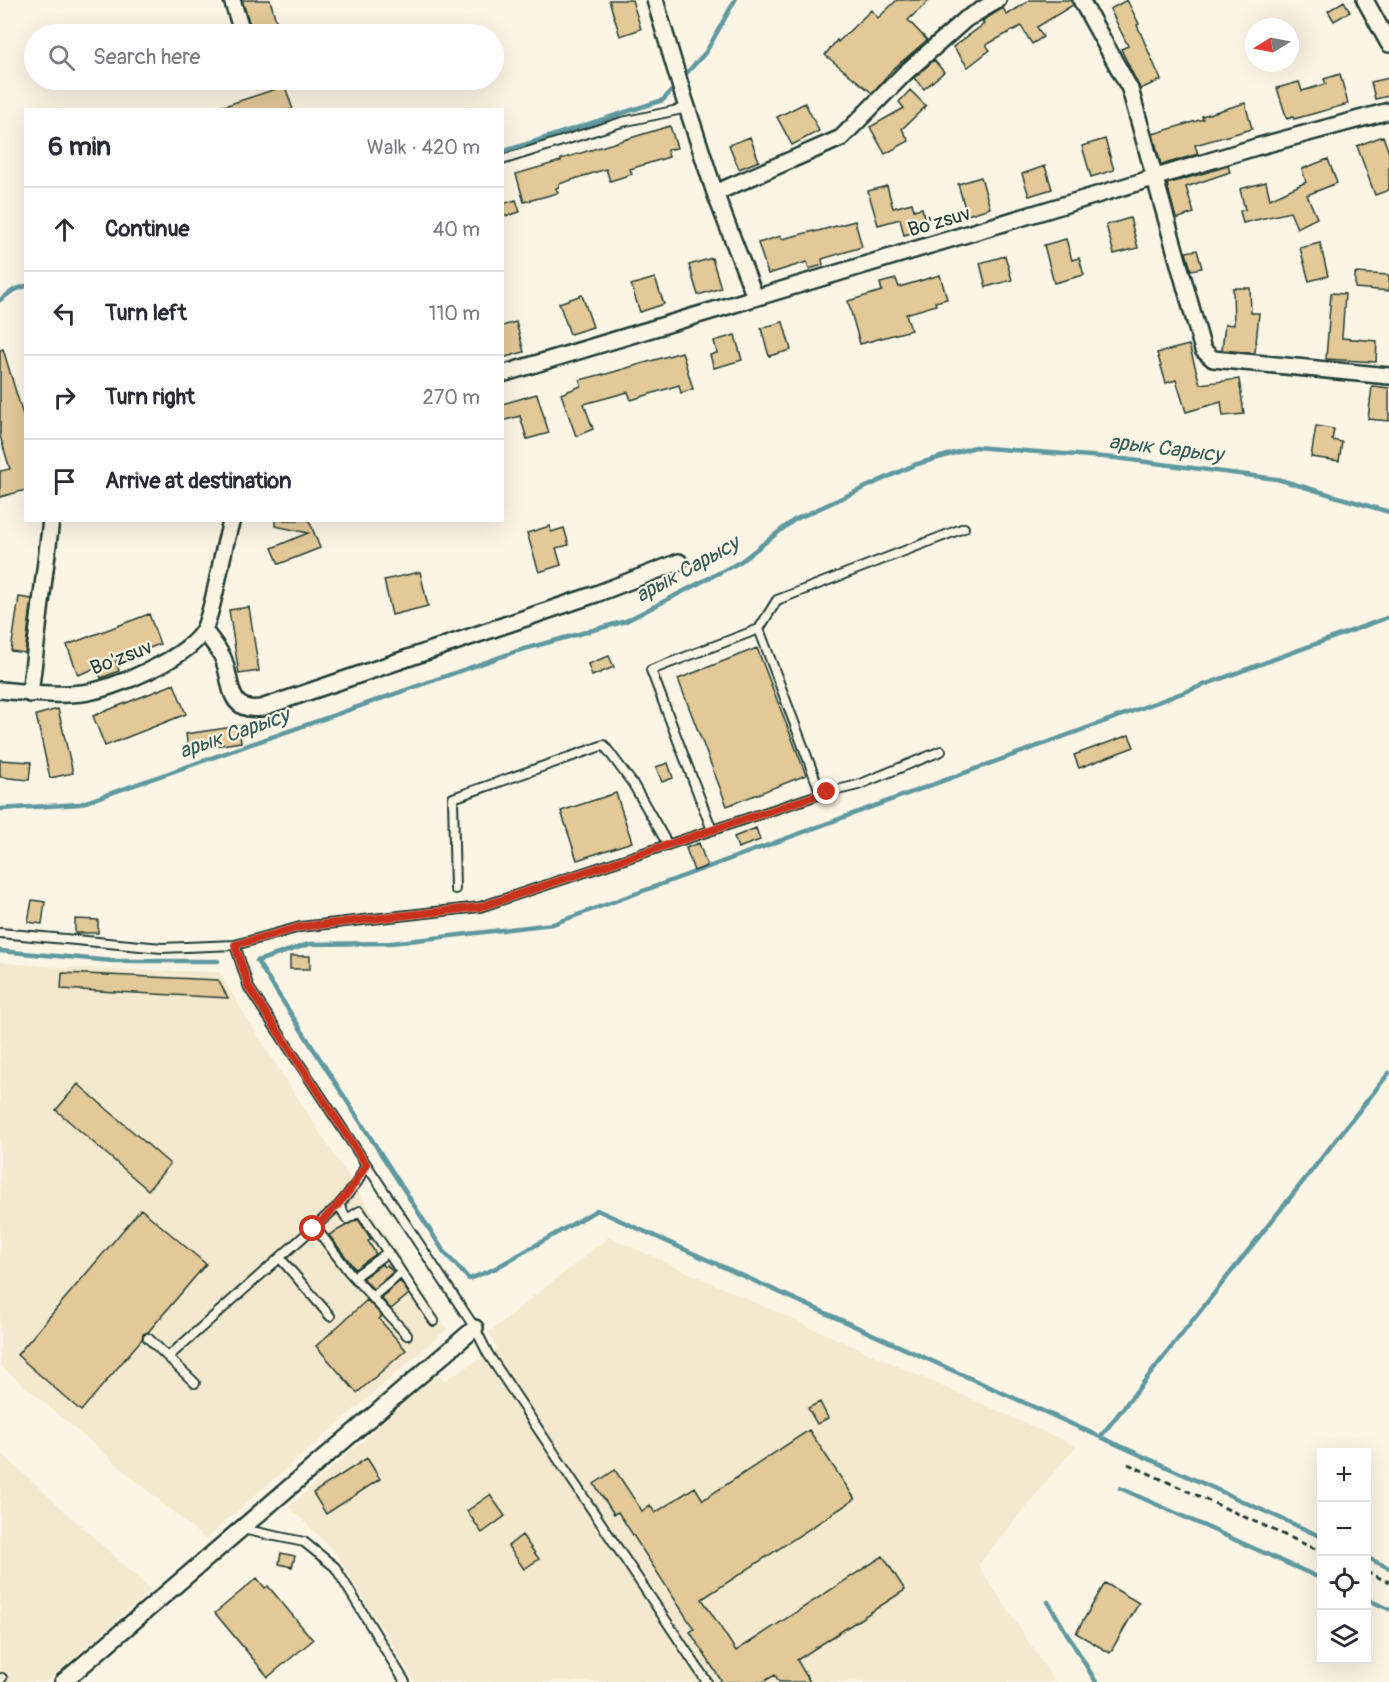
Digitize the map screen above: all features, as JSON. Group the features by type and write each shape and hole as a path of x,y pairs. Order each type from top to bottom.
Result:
{"street":[{"path":"232,0 240,24"},
{"path":"655,0 715,193 755,297"},
{"path":"715,193 841,138 905,73 966,19 998,0"},
{"path":"1081,0 1130,89 1203,350 1213,359 1389,376"},
{"path":"1365,0 1389,44"},
{"name":"Bo'zsuv","path":"504,373 1256,147 1389,111"},
{"path":"30,694 51,522"},
{"path":"231,522 204,630 223,657 236,702 251,710 596,594 679,562"},
{"name":"Bo'zsuv","path":"0,690 51,696 86,693 142,675 176,657 204,630"},
{"path":"63,1682 475,1328"}],"lane":[{"path":"504,159 686,103"},
{"path":"712,830 651,670 759,629 777,600 964,528"},
{"path":"759,629 821,794"},
{"path":"455,889 453,798 604,745 633,784 668,845"},
{"path":"0,933 162,948 235,945 300,927 480,907 821,794 858,784 941,751"},
{"path":"235,945 249,988 475,1328 488,1354 707,1682"},
{"path":"168,1358 339,1205 358,1181 366,1164"},
{"path":"339,1205 347,1219 360,1211 434,1322"},
{"path":"315,1227 354,1277 407,1335"},
{"path":"354,1277 388,1252"},
{"path":"280,1258 330,1316"},
{"path":"372,1297 401,1273"},
{"path":"148,1338 195,1383"},
{"path":"242,1529 304,1542 335,1567 405,1682"}],"path":[{"path":"1128,1464 1317,1550"},
{"path":"1371,1574 1389,1582"}],"shaded area":[{"path":"0,962 63,968 219,972 269,1054 447,1329 205,1539 0,1365"},
{"path":"609,1237 1076,1446 978,1565 1055,1682 415,1682 335,1552 289,1507 436,1374 445,1380 497,1349 489,1332"},
{"path":"0,1452 151,1590 46,1682 0,1682"}],"building":[{"path":"242,0 270,0 277,24 250,24"},
{"path":"609,0 632,0 641,29 620,36"},
{"path":"897,0 930,0 908,20 927,40 892,70 872,93 825,55 837,40 838,42 871,10 878,18"},
{"path":"1030,0 1071,0 1073,5 1037,27 1043,37 1032,44 1021,26 986,45 990,50 968,67 953,47 984,24 982,21 1003,8 1007,15"},
{"path":"1127,0 1161,80 1140,89 1121,49 1128,46 1110,9"},
{"path":"1344,1 1350,12 1334,21 1328,11"},
{"path":"934,60 944,72 924,89 914,78"},
{"path":"1340,74 1348,104 1287,119 1277,88 1299,82 1302,91 1326,84 1324,79"},
{"path":"1389,78 1389,96 1375,99 1371,82"},
{"path":"273,90 286,90 292,108 221,108"},
{"path":"910,90 926,106 902,129 909,141 885,154 870,127 904,108 899,102"},
{"path":"805,103 819,131 792,145 777,117"},
{"path":"1245,103 1252,129 1195,145 1198,154 1161,165 1153,134"},
{"path":"670,126 677,148 667,150 669,157 630,169 632,174 610,181 606,169 559,184 556,188 558,193 524,202 516,174"},
{"path":"1383,136 1389,153 1389,190 1375,195 1357,146"},
{"path":"750,137 759,161 739,169 729,145"},
{"path":"1105,139 1114,170 1091,177 1082,146"},
{"path":"1328,159 1337,183 1307,195 1317,218 1297,228 1290,212 1243,223 1240,211 1245,210 1240,189 1266,182 1270,199 1306,182 1302,169"},
{"path":"1045,166 1052,189 1029,196 1022,174"},
{"path":"1228,166 1230,172 1186,187 1194,213 1176,219 1167,184"},
{"path":"981,177 990,208 967,215 958,184"},
{"path":"887,186 893,208 912,203 914,210 922,208 927,229 904,235 900,219 878,225 868,191"},
{"path":"516,200 520,212 504,216 504,203"},
{"path":"1130,218 1138,248 1114,254 1106,225"},
{"path":"855,221 862,247 822,259 823,265 809,269 807,262 768,274 758,243"},
{"path":"1066,239 1072,260 1079,258 1084,275 1054,283 1044,245"},
{"path":"1320,243 1328,276 1309,281 1300,248"},
{"path":"1197,250 1202,268 1191,270 1186,252"},
{"path":"1005,256 1012,280 986,287 980,263"},
{"path":"712,258 721,288 698,295 689,265"},
{"path":"1355,273 1389,275 1389,291 1355,288"},
{"path":"940,275 947,299 935,302 936,305 906,314 911,330 860,344 848,301 882,291 880,283 896,279 899,287"},
{"path":"655,278 664,304 640,312 631,285"},
{"path":"1233,288 1250,288 1251,313 1259,313 1255,353 1222,350 1225,324 1234,325"},
{"path":"1331,293 1345,294 1342,338 1377,341 1376,362 1326,359"},
{"path":"582,295 593,327 570,334 559,303"},
{"path":"516,322 524,352 504,357 504,325"},
{"path":"783,322 791,350 769,356 761,328"},
{"path":"735,335 742,360 714,368 710,355 717,353 714,341"},
{"path":"1189,345 1200,384 1239,379 1244,414 1223,416 1221,402 1186,412 1176,380 1166,383 1157,353"},
{"path":"3,349 24,418 24,491 0,497 0,471 10,469 0,436 0,350"},
{"path":"682,352 693,389 681,393 679,385 631,400 628,392 584,404 593,429 576,436 561,394 581,386 580,380"},
{"path":"1372,386 1389,388 1389,421 1368,419"},
{"path":"537,394 549,433 527,439 520,416 504,420 504,403"},
{"path":"1316,426 1334,429 1332,440 1342,442 1339,461 1311,457"},
{"path":"275,522 310,522 320,548 279,564 272,548 308,533 275,526"},
{"path":"550,526 551,532 564,528 569,545 556,548 561,565 539,572 527,533"},
{"path":"420,572 428,606 392,615 384,580"},
{"path":"19,597 32,599 25,653 11,651"},
{"path":"249,607 259,671 239,674 229,610"},
{"path":"149,614 160,644 116,661 119,671 101,678 97,668 78,675 67,645"},
{"path":"757,648 806,775 727,806 678,679"},
{"path":"609,656 614,667 592,676 588,664"},
{"path":"174,684 186,714 105,746 93,716"},
{"path":"58,709 73,773 50,778 36,715"},
{"path":"239,726 241,742 188,750 186,734"},
{"path":"1129,735 1134,747 1079,768 1074,755"},
{"path":"0,760 31,762 29,780 0,777"},
{"path":"668,763 673,778 662,782 656,767"},
{"path":"616,793 632,842 577,860 561,811"},
{"path":"756,828 760,840 738,848 734,837"},
{"path":"699,843 707,866 694,871 686,848"},
{"path":"32,900 45,902 42,924 28,922"},
{"path":"75,919 98,920 98,933 75,933"},
{"path":"290,956 310,956 310,969 290,969"},
{"path":"62,973 218,980 228,998 61,989"},
{"path":"78,1084 170,1164 148,1190 56,1110"},
{"path":"141,1209 206,1264 148,1332 143,1334 142,1339 81,1411 17,1355"},
{"path":"358,1219 371,1239 368,1241 376,1254 355,1269 329,1235"},
{"path":"382,1264 384,1267 387,1265 393,1272 373,1289 363,1278"},
{"path":"400,1281 409,1294 391,1309 381,1298"},
{"path":"367,1300 382,1316 379,1319 406,1350 357,1393 316,1346"},
{"path":"820,1402 828,1418 817,1424 808,1408"},
{"path":"809,1430 855,1499 702,1599 736,1651 883,1556 905,1590 797,1660 810,1682 779,1682 775,1675 763,1682 722,1682 690,1632 694,1629 618,1512 614,1514 594,1484 615,1470 642,1511 650,1505 655,1513 695,1487 703,1500"},
{"path":"367,1458 380,1479 326,1514 313,1493"},
{"path":"490,1495 505,1516 482,1533 467,1511"},
{"path":"522,1535 539,1559 524,1569 508,1546"},
{"path":"281,1553 295,1556 292,1567 279,1564"},
{"path":"257,1578 265,1588 268,1586 313,1640 268,1677 215,1613"},
{"path":"1105,1583 1139,1603 1110,1653 1076,1633"}],"waterway":[{"path":"682,78 706,52 735,0"},
{"path":"504,151 663,100 677,85"},
{"path":"0,300 14,290 24,287"},
{"name":"арык Сарысу","path":"0,809 80,804 517,651 626,621 740,562 794,520 914,465 975,447 1116,458 1277,479 1389,512"},
{"path":"1317,1535 597,1210 494,1269 469,1279 444,1252 257,961 309,944 391,943 553,924 1389,617"},
{"path":"0,951 113,961 218,961"},
{"path":"1101,1436 1389,1073"},
{"path":"1120,1488 1317,1577"},
{"path":"1371,1559 1389,1568"},
{"path":"1371,1601 1389,1609"},
{"path":"1048,1602 1096,1682"}],"route":[{"path":"313,1229 339,1205 358,1181 366,1164 249,988 235,945 300,927 480,907 827,792"}]}
